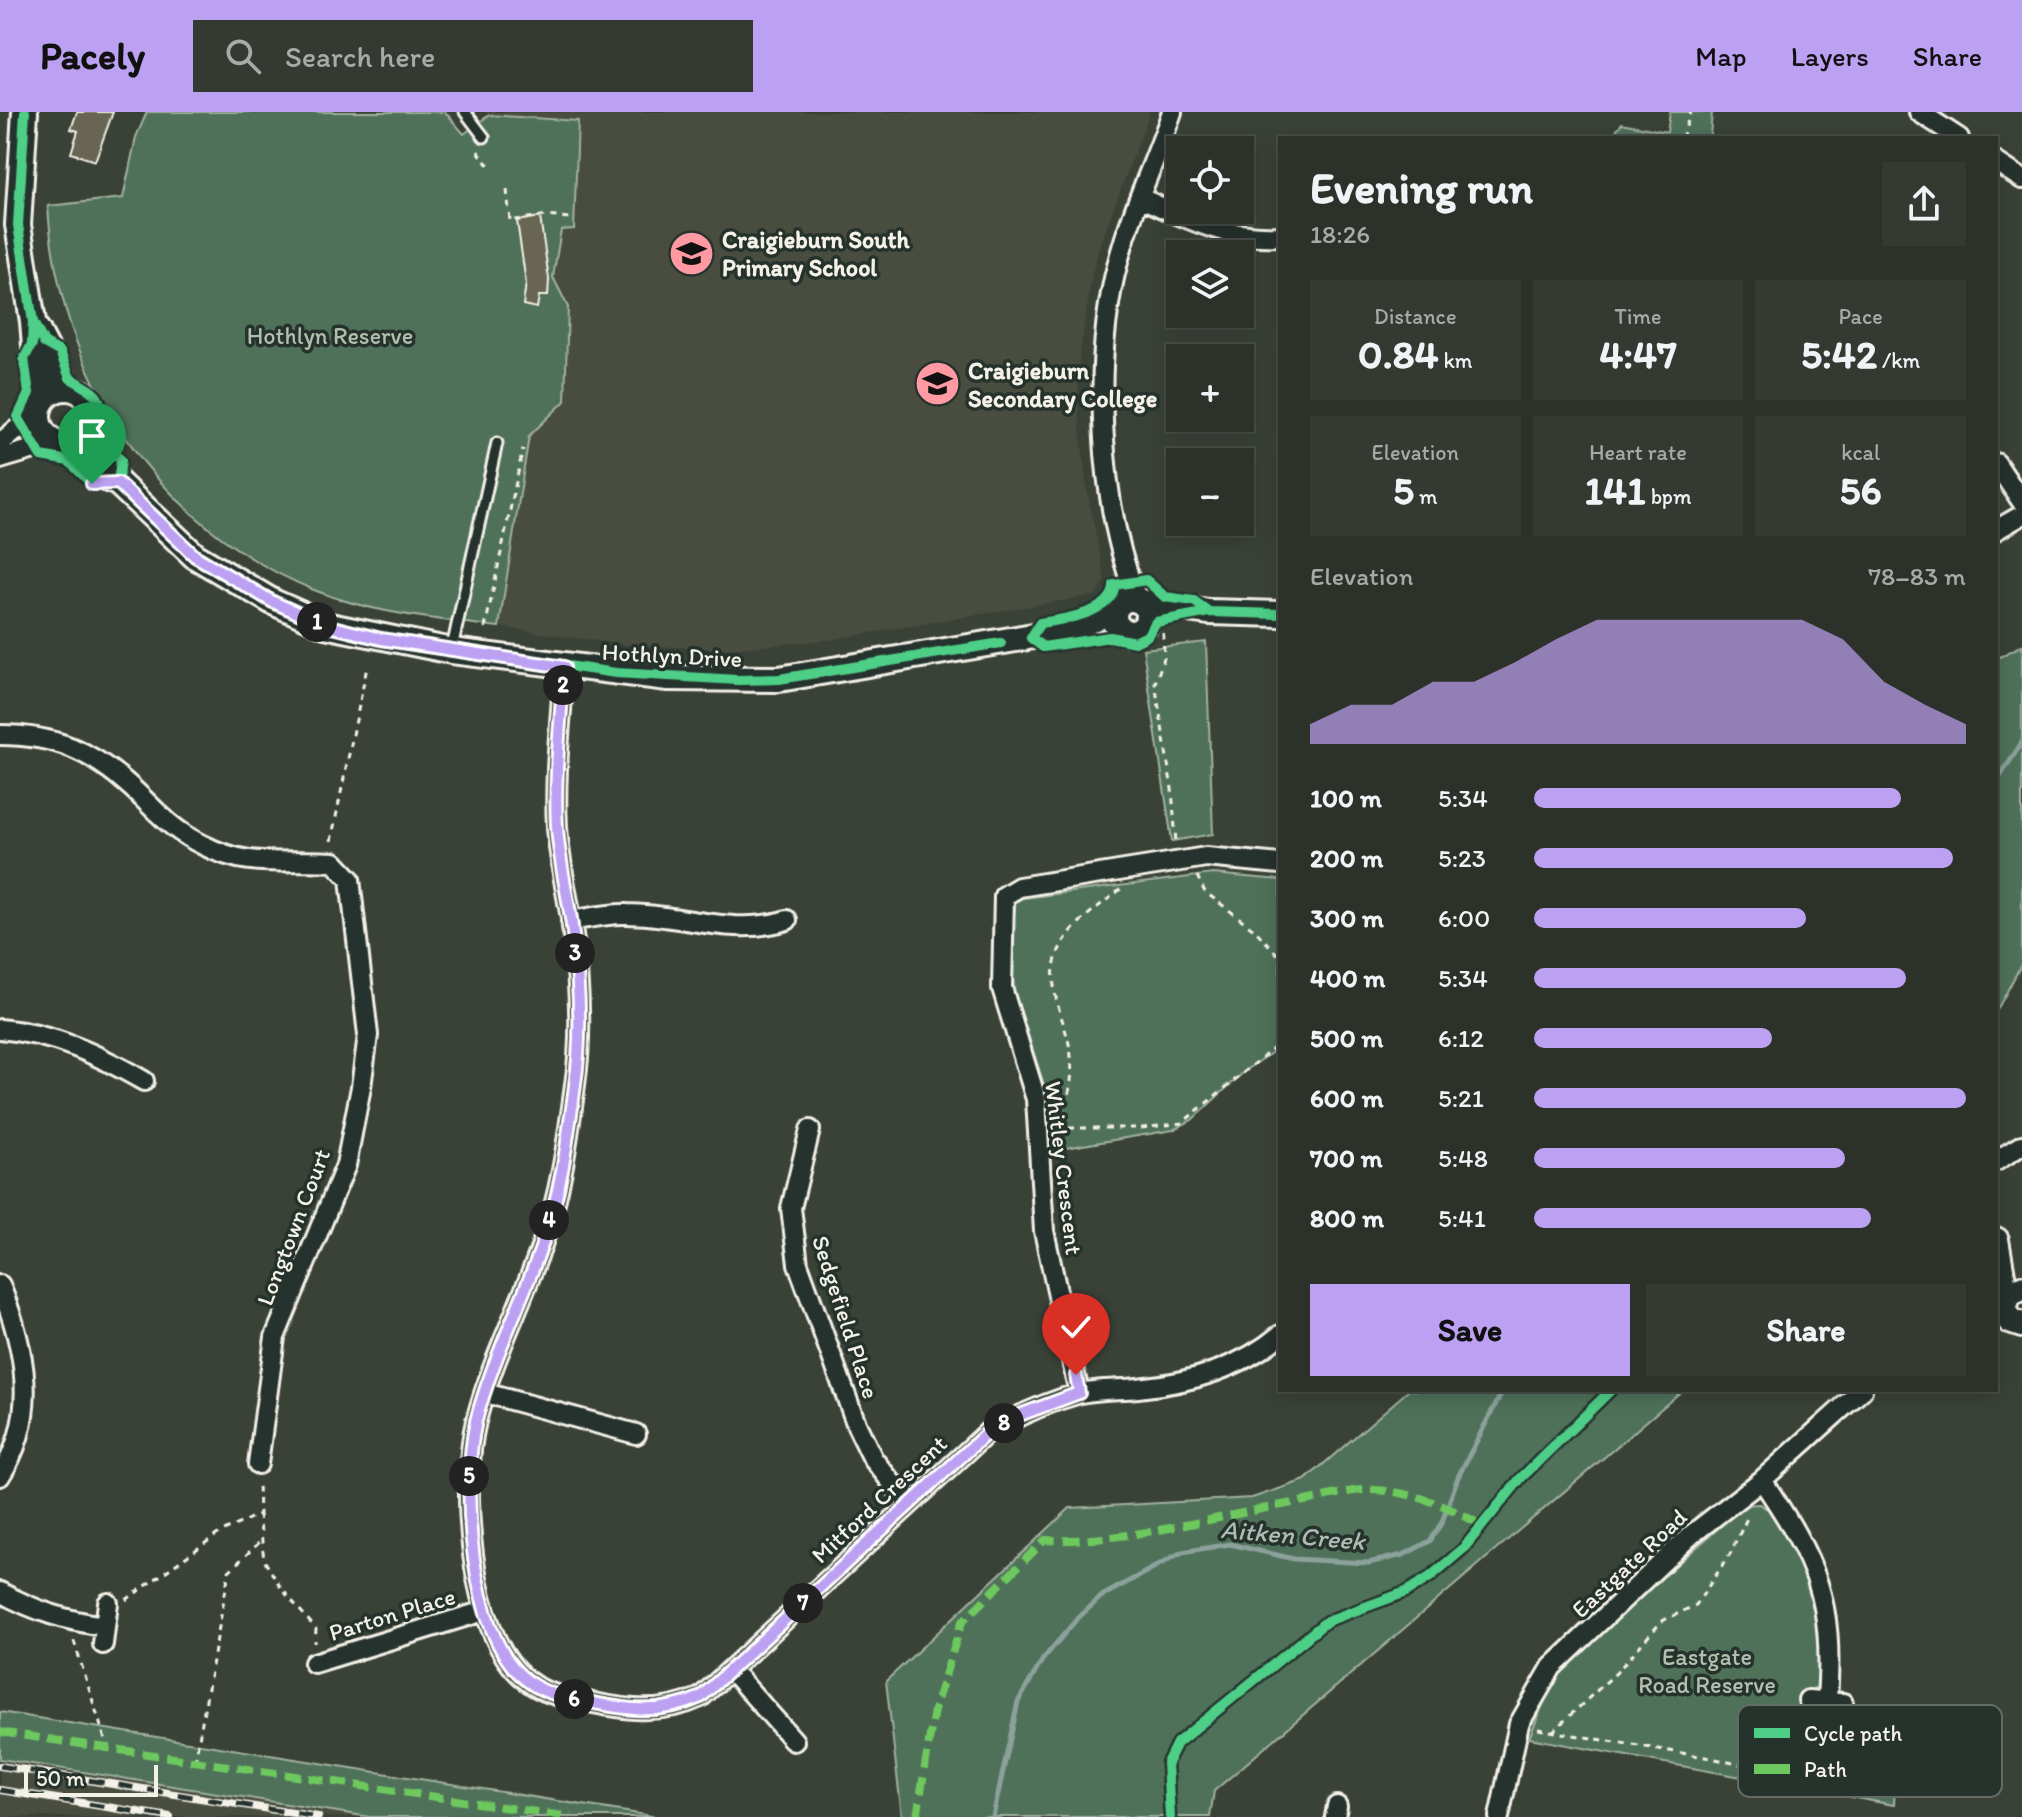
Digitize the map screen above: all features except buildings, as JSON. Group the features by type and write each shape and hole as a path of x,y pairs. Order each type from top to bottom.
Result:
{"street":[{"path":"25,112 18,225 33,322 41,429 60,443"},
{"path":"1139,617 1124,566 1107,461 1103,336 1118,261 1172,112"},
{"path":"1919,112 1956,136"},
{"path":"1998,163 2022,179"},
{"path":"1141,198 1214,230 1247,238 1278,236"},
{"path":"0,459 84,438 92,425 94,410 87,397 67,388 33,322"},
{"path":"0,443 39,409 50,393 67,388"},
{"name":"Hothlyn Drive","path":"92,425 95,444 118,483 195,556 273,602 325,625 452,651 668,678 779,679 1139,617 1209,612 1278,614"},
{"name":"Hothlyn Drive","path":"60,443 100,476 118,483"},
{"path":"1998,466 2022,502"},
{"path":"1998,529 2022,515"},
{"name":"Mitford Crescent","path":"564,667 557,765 557,828 571,921 580,1019 576,1083 559,1182 544,1240 501,1344 485,1393 470,1455 468,1482 476,1572 484,1611 507,1659 524,1679 549,1694 653,1712 679,1708 701,1697 987,1433 1017,1416 1079,1393 1156,1386 1211,1374 1241,1361 1278,1336"},
{"name":"Longtown Court","path":"0,735 60,740 94,758 132,788 165,823 205,847 252,863 334,862 350,879 368,1035 361,1087 346,1165 275,1337 258,1464"},
{"name":"Whitley Crescent","path":"1079,1393 1044,1231 1036,1099 1002,988 1004,896 1019,887 1206,857 1278,864"},
{"path":"571,921 627,913 739,928 762,928 787,920"},
{"path":"0,1029 42,1035 91,1051 144,1081"},
{"name":"Sedgefield Place","path":"810,1130 791,1208 798,1264 857,1426 873,1459 909,1504"},
{"path":"1998,1160 2022,1145"},
{"path":"1998,1237 2022,1278"},
{"path":"1998,1251 2010,1314"},
{"path":"0,1285 20,1336 25,1379 22,1419 0,1476"},
{"name":"Eastgate Road","path":"1499,1817 1506,1771 1519,1724 1552,1667 1691,1535 1762,1480 1860,1392"},
{"path":"485,1393 636,1434"},
{"path":"1762,1480 1800,1536 1817,1573 1827,1611 1835,1702 1808,1700"},
{"path":"0,1592 35,1611 75,1622 106,1622"},
{"name":"Parton Place","path":"314,1663 484,1611"},
{"path":"731,1670 794,1741"}],"lane":[{"path":"465,112 484,137"},
{"path":"452,651 497,443"}],"path":[{"path":"1683,136 1691,112"},
{"path":"507,190 510,221 541,216 572,218"},
{"path":"485,628 523,449"},
{"path":"1139,617 1164,658 1155,683 1172,789 1176,842"},
{"path":"331,841 367,667"},
{"path":"1195,868 1201,888 1254,929 1278,955"},
{"path":"1126,885 1071,932 1054,964 1055,1000 1071,1056 1070,1095 1058,1128 1142,1128 1182,1123 1278,1045"},
{"path":"258,1464 264,1560 281,1588 316,1629 314,1663"},
{"path":"1552,1732 1623,1667 1662,1621 1696,1605 1730,1554 1746,1517 1754,1510"},
{"path":"106,1622 218,1534 259,1514"},
{"path":"195,1761 229,1571 262,1540"},
{"path":"74,1641 108,1749"},
{"path":"1519,1724 1738,1764"}],"shaded area":[{"name":"Craigieburn Secondary College","path":"484,112 1150,112 1101,241 1092,273 1078,367 1079,419 1087,490 1105,581 1096,595 827,640 728,649 628,645 499,627 529,436 565,401 568,307 553,277 561,230 573,229 577,121 498,117"},
{"path":"0,1759 82,1773 370,1817 0,1817"}],"green space":[{"name":"Hothlyn Reserve","path":"147,112 445,112 464,134 489,115 578,121 574,229 561,230 553,277 568,307 565,401 529,436 499,627 359,605 314,590 257,562 207,526 163,484 125,437 95,384 71,328 56,268 48,206 123,198 136,137"},
{"path":"1670,112 1712,112 1710,136 1612,136 1622,123 1667,132"},
{"path":"1206,642 1213,834 1172,841 1143,649"},
{"path":"2022,645 2022,963 1998,1008 1998,658"},
{"path":"1213,874 1278,880 1278,1048 1245,1071 1192,1120 1173,1130 1059,1149 1045,1088 1015,994 1009,950 1016,899"},
{"path":"1407,1392 1681,1392 1214,1791 1210,1817 902,1817 886,1681 1070,1508 1252,1498 1305,1480"},
{"name":"Eastgate Road Reserve","path":"1759,1504 1777,1517 1792,1536 1803,1559 1816,1613 1819,1665 1817,1687 1804,1693 1803,1705 1738,1705 1738,1776 1529,1738 1553,1681 1576,1653 1745,1505"},
{"path":"0,1712 658,1817 370,1817 0,1759"},
{"name":"Eastgate Road Reserve","path":"1850,1797 1894,1797 1894,1805"}],"waterway":[{"name":"Aitken Creek","path":"1998,780 2022,742"},
{"name":"Aitken Creek","path":"993,1817 1018,1702 1043,1659 1076,1620 1102,1596 1182,1552 1230,1544 1294,1559 1368,1563 1403,1555 1430,1541 1442,1522 1458,1477 1502,1392"}],"railway":[{"path":"0,1766 318,1817"},
{"path":"0,1790 170,1817"}],"marked path":[{"path":"917,1817 934,1710 962,1622 1045,1540 1143,1533 1364,1490 1416,1497 1457,1512 1482,1526"},
{"path":"0,1732 570,1817"}],"cycle path":[{"path":"25,112 18,225 33,322 32,344 24,359 29,393 18,417 41,456 69,461 92,484 118,483"},
{"path":"33,322 44,343 60,352 70,378 95,394 99,401 100,430 104,441 121,460 118,483"},
{"path":"118,483 195,556 273,602 325,625 381,639 616,673 738,680 779,679 1001,643"},
{"path":"1146,580 1165,597 1194,601 1209,612 1156,622 1147,636 1135,642 1110,637 1043,647 1031,638 1040,623 1097,609 1112,595 1114,585 1146,580"},
{"path":"1209,612 1278,614"},
{"path":"1170,1817 1167,1763 1177,1743 1327,1621 1406,1592 1430,1577 1463,1549 1520,1479 1609,1392"}],"place":[{"name":"Craigieburn South Primary School","path":"691,253"},
{"name":"Craigieburn Secondary College","path":"937,384"}],"route":[{"path":"92,484 118,483 195,556 273,602 325,625 381,639 564,667 557,765 557,828 571,921 580,1019 576,1083 559,1182 544,1240 501,1344 477,1419 468,1482 476,1572 484,1611 507,1659 524,1679 549,1694 629,1711 653,1712 679,1708 701,1697 987,1433 1017,1416 1079,1393 1076,1375"}]}
